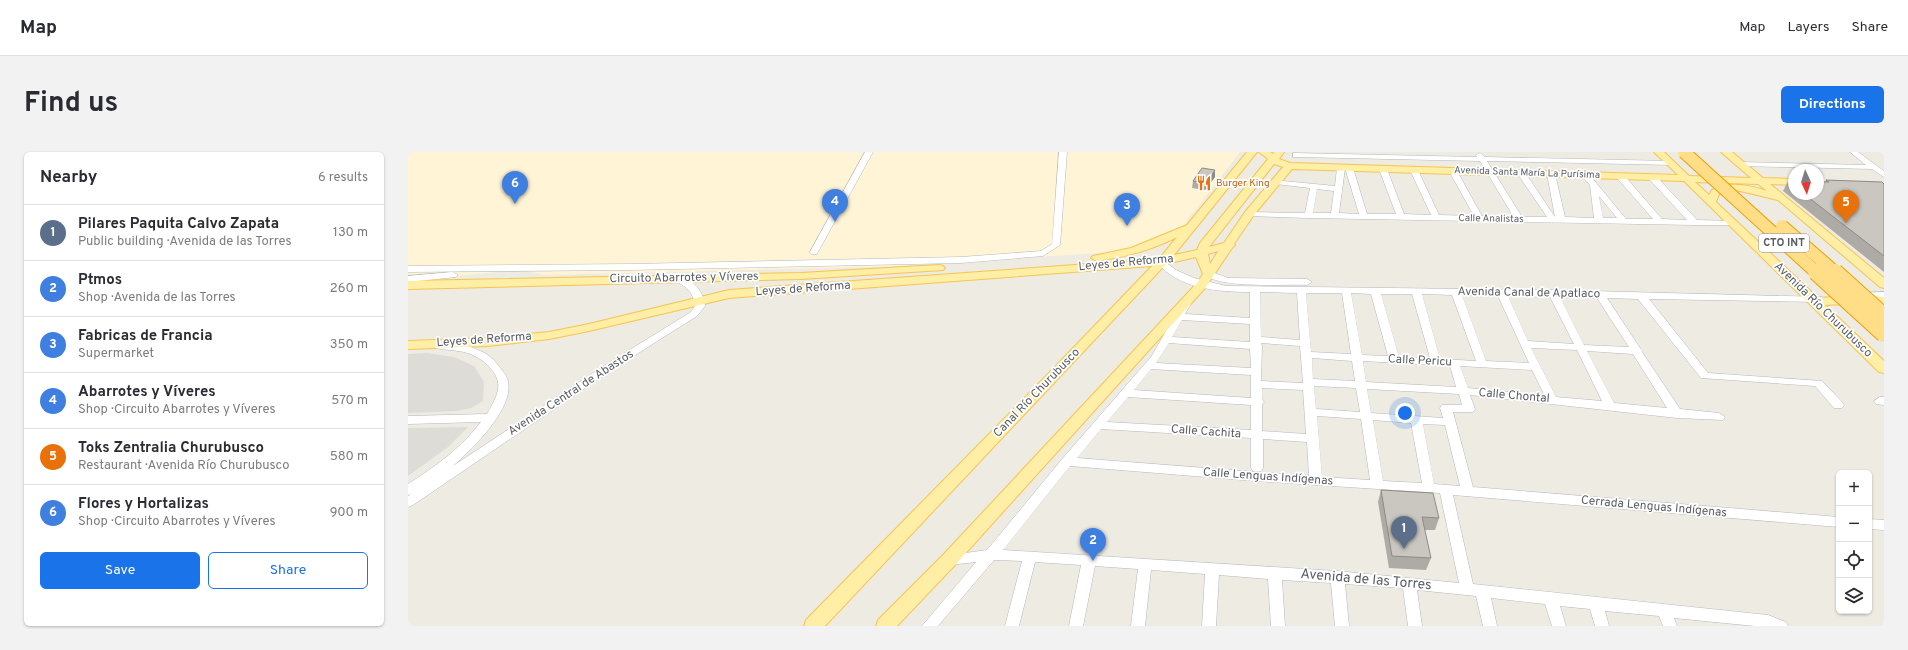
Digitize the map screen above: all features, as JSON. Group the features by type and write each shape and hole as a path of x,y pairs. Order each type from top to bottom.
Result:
{"highway":[{"name":"CTO INT","path":"1684,152 1884,334"},
{"name":"CTO INT","path":"1699,152 1884,316"}],"main road":[{"name":"Canal Río Churubusco","path":"813,626 1057,373 1161,262 1193,226 1231,176 1252,152"},
{"name":"Avenida Santa María La Purísima","path":"1264,152 1277,156 1289,166 1788,182"},
{"name":"Avenida Río Churubusco","path":"1659,152 1884,369"},
{"name":"CTO INT","path":"1726,152 1884,284"},
{"path":"1206,279 1202,253 1207,242 1247,181 1277,156"},
{"path":"884,626 949,560 1206,279 1230,245 1249,214 1289,166"},
{"path":"1231,176 1247,181"},
{"path":"1712,202 1718,190 1736,188 1759,192 1788,204"},
{"name":"Circuito Abarrotes y Víveres","path":"408,285 876,273 1105,257 1145,248 1193,226"},
{"name":"Leyes de Reforma","path":"409,345 536,337 617,321 699,300 745,293 1161,262 1230,245"},
{"path":"1868,271 1878,290 1871,296"},
{"path":"1811,298 1866,299 1884,301"}],"street":[{"path":"814,252 869,152"},
{"path":"408,269 960,260 1043,253 1056,245 1063,152"},
{"path":"1578,152 1586,162"},
{"path":"1854,152 1884,175"},
{"path":"1289,166 1297,153 1480,156 1586,162 1670,163"},
{"path":"1480,156 1519,219"},
{"path":"1740,164 1873,167"},
{"path":"1335,216 1339,189 1345,168"},
{"path":"1345,168 1364,217"},
{"path":"1383,169 1401,217"},
{"path":"1414,170 1436,218"},
{"path":"1453,171 1480,219"},
{"path":"1520,173 1557,220"},
{"path":"1551,174 1557,220"},
{"path":"1585,175 1624,221"},
{"path":"1620,176 1660,222"},
{"path":"1652,177 1695,223"},
{"path":"1276,182 1339,189"},
{"path":"1308,216 1314,186"},
{"path":"1593,186 1599,221"},
{"name":"Calle Analistas","path":"1249,214 1733,223"},
{"path":"1161,262 1171,271 1206,279"},
{"path":"408,279 523,268"},
{"path":"676,278 693,286 697,291 699,300"},
{"name":"Avenida Canal de Apatlaco","path":"1206,279 1323,286 1811,298"},
{"name":"Avenida Canal de Apatlaco","path":"1206,279 1220,289 1256,290 1301,290 1323,286 1346,290 1375,291 1553,293 1641,296 1811,298 1884,295"},
{"path":"1256,290 1258,384 1257,468"},
{"path":"1301,290 1316,480"},
{"path":"1346,290 1377,484"},
{"path":"1375,291 1394,359"},
{"path":"1416,291 1436,362"},
{"path":"1456,292 1482,364"},
{"path":"1502,293 1524,344 1552,399"},
{"path":"1553,293 1610,406"},
{"path":"1600,295 1638,351 1677,414"},
{"path":"1641,296 1705,376 1818,382 1838,405"},
{"path":"929,626 992,556 1067,460 1099,425 1148,366 1180,317 1189,298"},
{"name":"Avenida Central de Abastos","path":"408,502 606,369 694,314 700,306 699,300"},
{"path":"1180,317 1256,320"},
{"path":"1166,340 1304,343"},
{"path":"1524,344 1638,351"},
{"name":"Avenida Central de Abastos","path":"408,490 450,461 466,447 491,418 500,401 503,382 492,362 476,352 453,347 409,345"},
{"name":"Calle Pericu","path":"1305,355 1535,367"},
{"path":"1454,363 1469,409 1446,408 1468,491"},
{"path":"1148,366 1257,372"},
{"name":"Calle Chontal","path":"1258,384 1361,385 1464,391 1552,399 1677,414 1719,416"},
{"path":"1125,393 1258,402"},
{"path":"1310,412 1450,422"},
{"path":"408,420 491,418"},
{"path":"1416,420 1429,488"},
{"name":"Calle Cachita","path":"1099,425 1258,436 1313,438"},
{"name":"Calle Lenguas Indígenas","path":"1067,460 1256,477 1468,491"},
{"path":"1444,489 1474,590 1490,626"},
{"name":"Cerrada Lenguas Indígenas","path":"1468,491 1836,522"},
{"path":"1872,524 1884,525"},
{"name":"Avenida de las Torres","path":"949,560 992,556 1030,556 1145,566 1337,577 1550,598 1664,611 1733,622 1768,621 1781,626"},
{"path":"1012,626 1030,556"},
{"path":"1076,626 1089,561"},
{"path":"1138,626 1145,566"},
{"path":"1209,626 1212,570"},
{"path":"1275,573 1278,626"},
{"path":"1337,577 1342,626"},
{"path":"1409,583 1415,626"},
{"path":"1550,598 1559,626"},
{"path":"1596,604 1602,626"},
{"path":"1664,611 1670,626"}],"shaded area":[{"path":"408,152 1240,152 1183,226 1152,242 1113,252 901,266 544,275 522,270 408,280 412,274 408,274"},
{"path":"427,353 454,357 474,366 484,382 483,401 471,408 457,411 408,413 408,354"},
{"path":"468,427 448,447 408,476 408,428"}],"building":[{"path":"1202,168 1215,170 1206,183 1193,181"},
{"path":"1826,180 1882,182 1884,184 1884,256 1812,200 1824,200 1824,182 1829,182"},
{"path":"1381,490 1433,493 1439,518 1422,517 1431,558 1392,556"}],"place":[{"name":"Burger King","path":"1204,183"},
{"name":"Flores y Hortalizas","path":"515,204"},
{"name":"Abarrotes y Víveres","path":"835,222"},
{"name":"Toks Zentralia Churubusco","path":"1846,223"},
{"name":"Fabricas de Francia","path":"1127,226"},
{"name":"Pilares Paquita Calvo Zapata","path":"1404,549"},
{"name":"Ptmos","path":"1093,561"}]}
